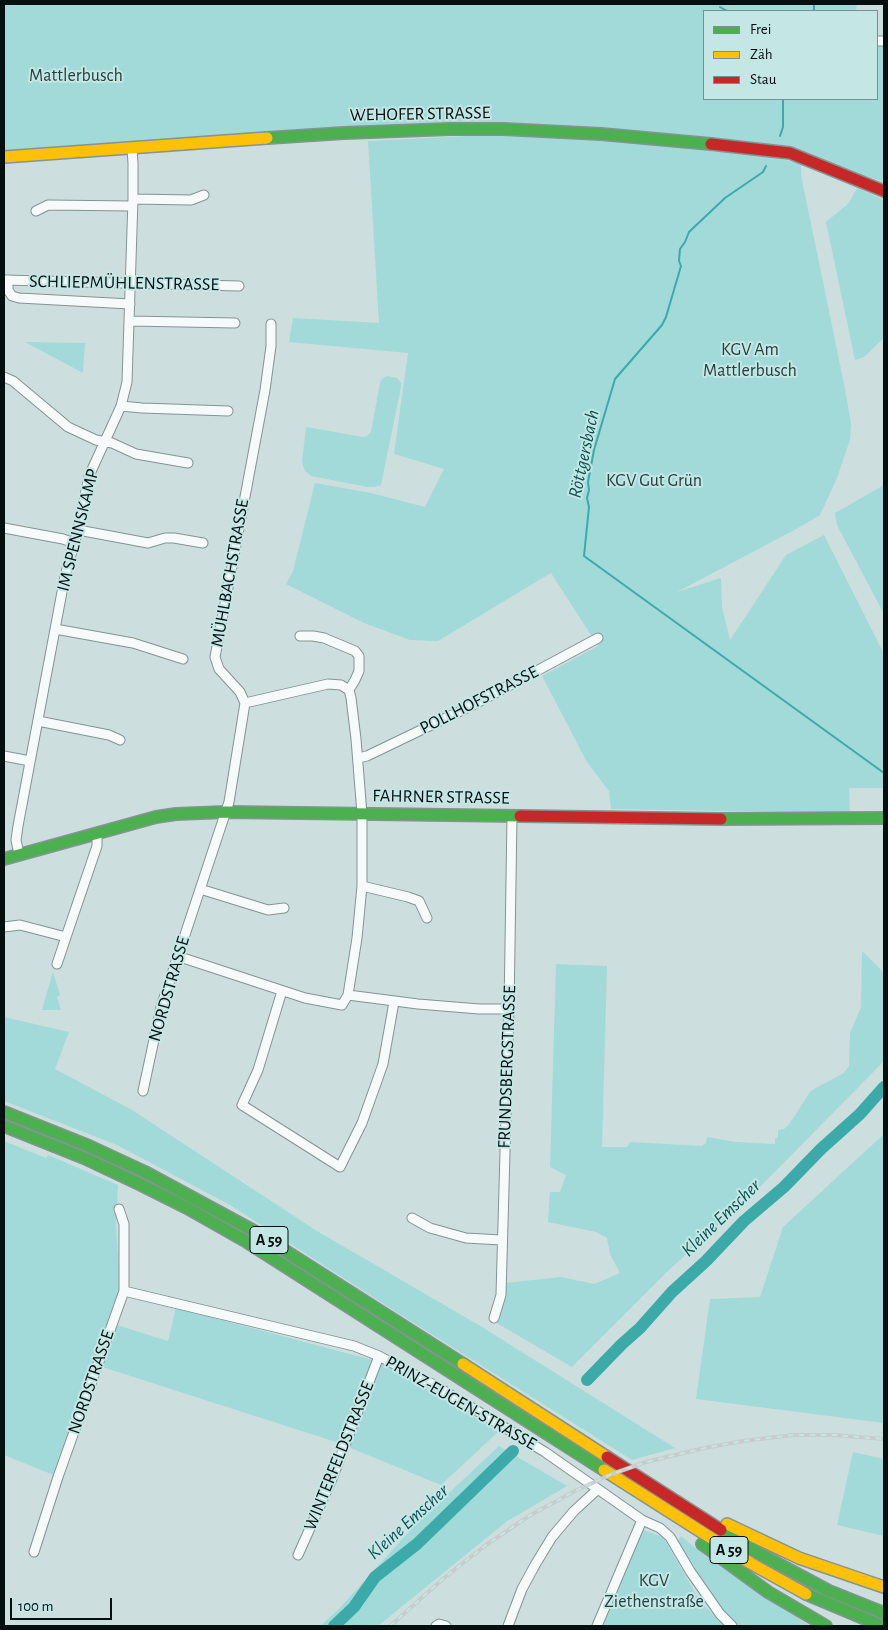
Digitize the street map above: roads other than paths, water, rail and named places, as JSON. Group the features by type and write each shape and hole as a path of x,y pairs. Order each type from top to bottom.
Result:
{"main road":[{"name":"WEHOFER STRASSE","path":"4,157 344,133 503,129 601,134 751,147 790,154 884,191"},
{"name":"FAHRNER STRASSE","path":"4,859 156,817 226,812 822,820 884,818"},
{"name":"A 59","path":"4,1112 89,1146 145,1172 254,1231 750,1548 815,1584 884,1613"},
{"name":"A 59","path":"4,1126 84,1158 139,1184 248,1242 752,1564 828,1604 882,1626"},
{"path":"648,1483 799,1558 884,1587"},
{"path":"633,1489 678,1528 738,1571 768,1592 826,1626"}],"street":[{"name":"IM SPENNSKAMP","path":"19,854 16,840 17,833 65,576 78,530 89,476 121,406 127,382 130,321 132,149"},
{"path":"36,211 48,204 191,200 204,195"},
{"name":"SCHLIEPMÜHLENSTRASSE","path":"130,304 19,298 12,296 8,290 6,280 239,286"},
{"path":"130,321 235,323"},
{"name":"MÜHLBACHSTRASSE","path":"245,703 240,692 219,669 214,657 265,390 271,346 271,324"},
{"path":"4,377 13,381 68,426 96,440 112,443 136,454 188,463"},
{"path":"121,406 228,411"},
{"path":"4,528 63,539 74,543"},
{"path":"78,530 148,543 165,538 203,543"},
{"path":"55,629 133,643 183,659"},
{"path":"300,636 318,637 355,651 360,656 359,671 349,690"},
{"name":"POLLHOFSTRASSE","path":"358,758 367,756 465,709 598,638"},
{"path":"177,956 305,998 342,1005 348,996 362,886 362,814 358,758 349,690 342,684 328,684 245,703 226,812"},
{"path":"38,721 109,734 120,740"},
{"path":"4,756 30,761"},
{"name":"NORDSTRASSE","path":"143,1091 161,1007 226,812"},
{"name":"FRUNDSBERGSTRASSE","path":"494,1318 501,1295 512,816"},
{"path":"57,964 97,846 97,833"},
{"path":"362,886 419,901 427,918"},
{"path":"200,889 268,910 284,908"},
{"path":"4,927 20,925 66,937"},
{"path":"282,991 258,1070 242,1105 340,1167 362,1123 375,1088 382,1064 394,1002"},
{"path":"348,996 479,1009 509,1009"},
{"name":"NORDSTRASSE","path":"34,1552 58,1477 124,1291 124,1224 119,1209"},
{"path":"412,1218 430,1228 466,1238 501,1240"},
{"name":"PRINZ-EUGEN-STRASSE","path":"124,1291 354,1346 379,1356 436,1386 560,1462 642,1520 660,1528 670,1537 720,1614 732,1626"},
{"name":"WINTERFELDSTRASSE","path":"298,1555 332,1479 379,1356"},
{"path":"508,1626 522,1589 552,1537 574,1510 598,1490"},
{"path":"598,1626 642,1520"},
{"path":"436,1626 439,1624 446,1626"}],"waterway":[{"name":"Röttgersbach","path":"814,4 814,10"},
{"path":"720,7 725,10"},
{"name":"Röttgersbach","path":"780,136 783,127 783,100"},
{"name":"Röttgersbach","path":"766,166 763,172 725,198 689,232 680,249 679,261 681,266 662,325 615,379 594,450 588,482 587,498 589,507 584,556 884,773"},
{"name":"Kleine Emscher","path":"587,1380 640,1328 672,1292 706,1261 744,1221 784,1187 821,1149 860,1114 884,1087"},
{"name":"Kleine Emscher","path":"334,1626 354,1607 375,1577 417,1544 513,1451"}],"railway":[{"path":"390,1626 444,1578 486,1545 529,1516 575,1491 612,1474 646,1462 743,1441 793,1435 834,1435 884,1439"}],"park label":[{"name":"Mattlerbusch","path":"76,76"},
{"name":"KGV Am Mattlerbusch","path":"750,360"},
{"name":"KGV Gut Grün","path":"654,481"},
{"name":"KGV Ziethenstraße","path":"654,1591"}]}
